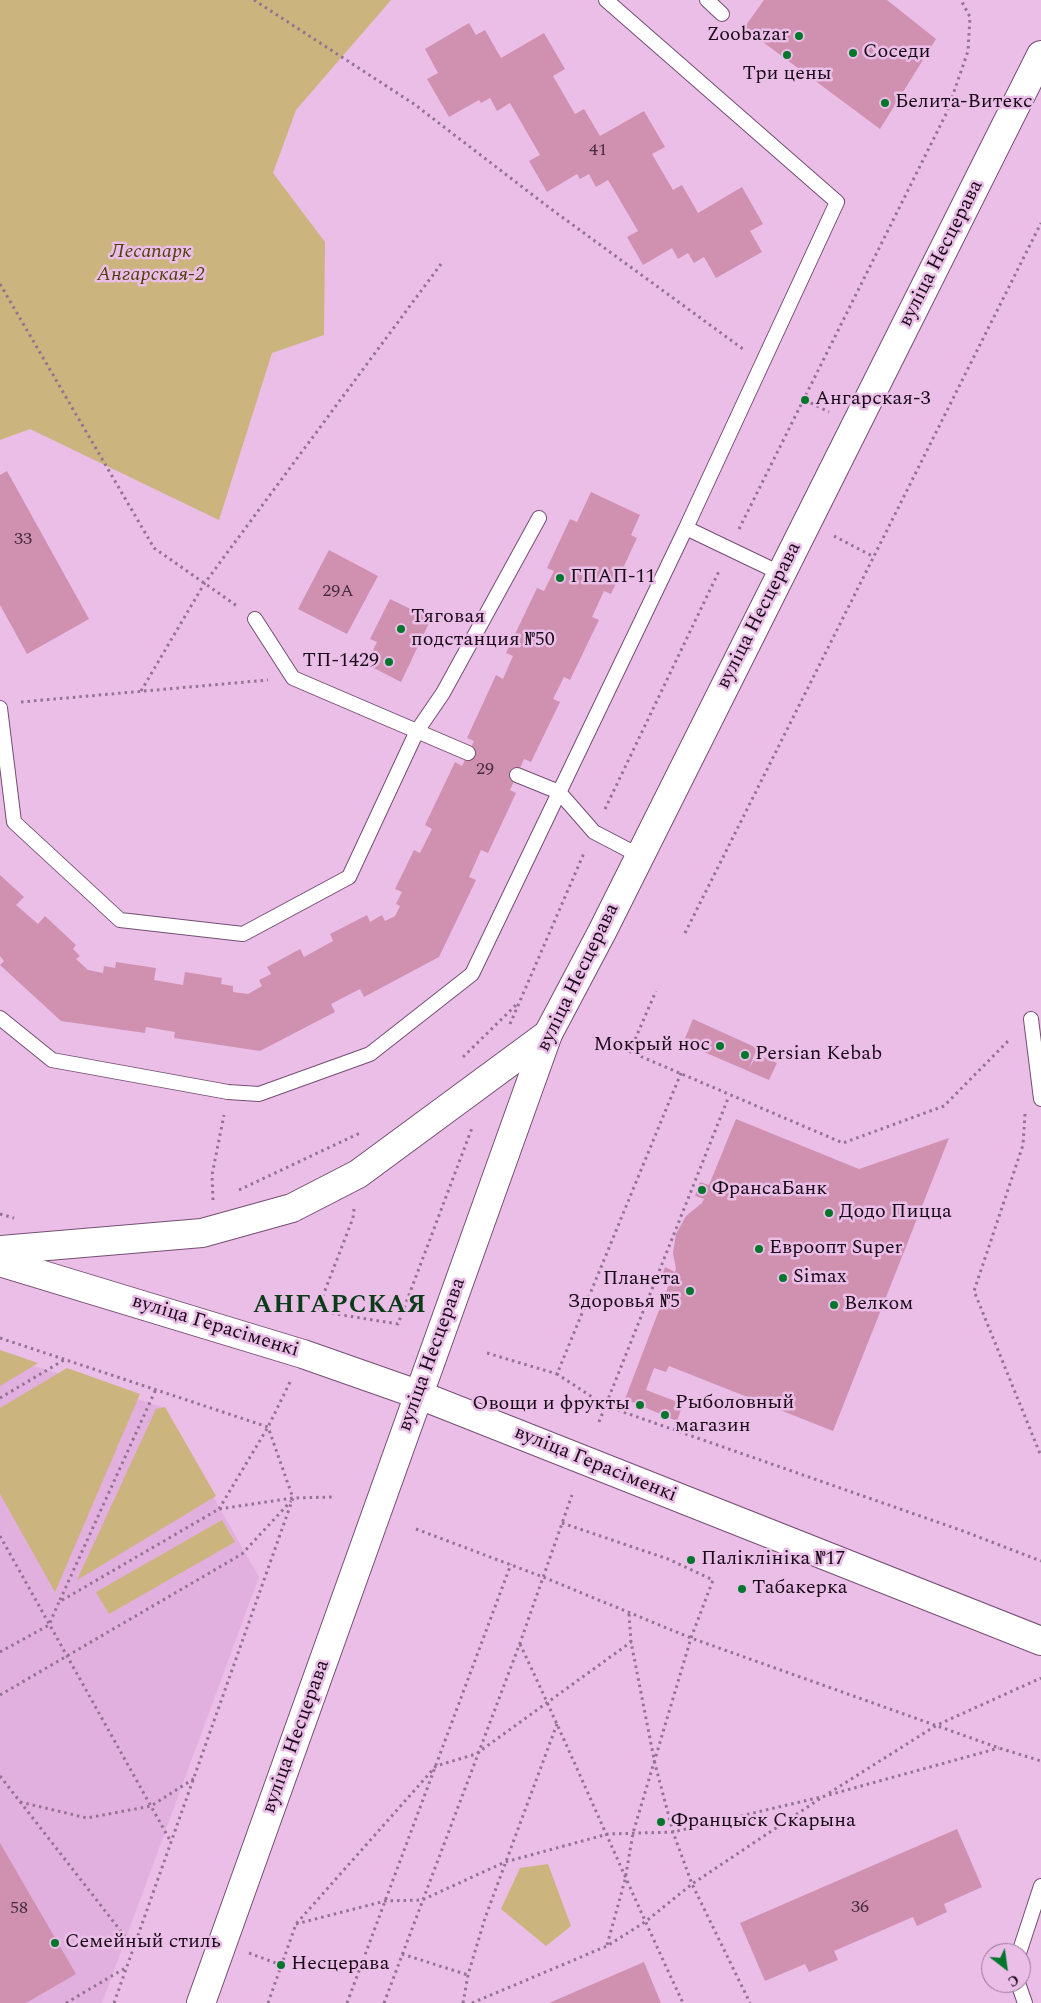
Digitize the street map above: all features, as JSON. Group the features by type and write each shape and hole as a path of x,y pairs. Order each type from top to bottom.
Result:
{"main road":[{"name":"вуліца Несцерава","path":"201,2003 378,1513 417,1394 440,1337 548,1034 640,856 1041,55"},
{"path":"0,1250 202,1233 292,1208 358,1174 548,1034"},
{"name":"вуліца Герасіменкі","path":"0,1262 303,1354 417,1394 1041,1641"}],"lane":[{"path":"0,1018 52,1060 228,1092 259,1094 370,1054 472,974 686,528 836,202 606,0"},
{"path":"707,0 722,14"},
{"path":"0,708 14,822 120,920 243,934 348,877 417,731 443,693 539,518"},
{"path":"686,528 782,574"},
{"path":"256,619 293,678 468,753"},
{"path":"517,775 559,792 594,832 640,856"},
{"path":"1031,1019 1041,1099"},
{"path":"1022,1943 1041,1886"}],"path":[{"path":"254,0 414,104 552,209 762,363"},
{"path":"508,1030 518,1003 594,832 729,550 947,112 968,51 970,17 961,0"},
{"path":"685,933 1041,223"},
{"path":"141,691 204,584 441,264"},
{"path":"0,284 154,548 256,619"},
{"path":"807,522 874,557"},
{"path":"19,702 293,678"},
{"path":"630,1051 656,991"},
{"path":"461,1058 518,1003"},
{"path":"593,1036 681,1073 728,1096 843,1144 944,1106 992,1058"},
{"path":"556,1374 681,1073"},
{"path":"213,1201 212,1175 228,1092"},
{"path":"599,1422 728,1096"},
{"path":"1026,1106 1023,1145 974,1291 1041,1456"},
{"path":"358,1174 353,1218 317,1311 398,1324 474,1122"},
{"path":"230,1193 365,1130"},
{"path":"204,1202 222,1197"},
{"path":"0,1214 18,1219"},
{"path":"0,1338 268,1427"},
{"path":"487,1353 556,1374 606,1406 964,1530 1041,1561"},
{"path":"0,1398 64,1359"},
{"path":"219,1509 268,1427 292,1377"},
{"path":"0,1652 49,1625 156,1389"},
{"path":"114,2003 196,1777 293,1498 268,1427"},
{"path":"384,2003 476,1754 520,1643 572,1495"},
{"path":"59,1602 219,1509 293,1498 332,1497"},
{"path":"0,1695 242,1554 293,1498"},
{"path":"562,1523 668,1559 713,1580 692,1638 633,1833 625,1880 607,1946"},
{"path":"416,1529 511,1564 629,1614 692,1638 999,1748 1041,1761"},
{"path":"0,1536 171,1842"},
{"path":"347,2003 511,1564"},
{"path":"629,1614 631,1642 655,1764 673,1832 692,1884 750,2003"},
{"path":"268,2003 296,1924 436,1766 476,1754 631,1642"},
{"path":"520,1643 608,1834 625,1880 683,2003"},
{"path":"472,2003 607,1946 645,1922 692,1884 936,1724 1041,1678"},
{"path":"463,2003 468,1975 505,1862 558,1723"},
{"path":"296,1924 385,1901 422,1900 505,1862 608,1834 673,1832 825,1796 999,1748"},
{"path":"0,1776 134,1948"},
{"path":"19,1802 87,1818 151,1806 196,1777"},
{"path":"402,1954 468,1975"},
{"path":"66,2003 128,1967"}],"shaded area":[{"path":"0,1355 162,1407 259,1577 102,2003 0,2003"}],"green space":[{"name":"Лесапарк Ангарская-2","path":"0,0 391,0 296,110 273,173 325,242 324,335 272,353 219,520 30,429 0,440"},
{"path":"0,1350 38,1363 0,1386"},
{"path":"67,1368 140,1394 55,1592 0,1494 0,1408"},
{"path":"165,1407 216,1496 77,1580 156,1409"},
{"path":"222,1520 235,1542 109,1614 96,1592"},
{"path":"548,1864 571,1926 546,1946 501,1909 520,1868"}],"building":[{"name":"Соседи","path":"764,0 887,0 936,39 880,129 744,28"},
{"path":"469,23 476,35 485,30 501,58 544,33 565,69 553,76 575,114 584,109 600,136 644,111 665,147 652,154 673,190 682,185 698,213 742,187 763,224 750,231 762,252 716,278 704,257 694,263 688,253 678,259 672,248 643,265 627,237 638,231 608,180 596,187 589,174 580,179 577,174 547,192 529,161 540,155 510,103 497,111 490,98 481,103 479,100 449,117 427,79 438,73 425,49"},
{"path":"7,471 89,619 27,654 0,605 0,475"},
{"path":"591,492 640,515 631,535 637,538 611,594 604,591 592,617 599,620 570,680 564,677 553,699 560,702 531,762 524,759 510,790 516,793 488,853 481,850 469,877 476,880 439,957 364,997 360,989 331,1004 335,1012 260,1051 174,1038 175,1032 146,1027 145,1033 61,1021 0,965 4,961 0,956 0,875 24,897 16,905 38,924 45,916 76,945 73,949 80,956 76,959 88,970 103,973 104,966 115,968 116,962 156,968 154,980 183,985 185,972 222,978 221,984 233,986 233,992 248,994 262,986 259,980 271,974 267,967 300,949 304,957 333,941 330,934 367,915 370,922 382,915 385,921 395,916 400,906 396,904 402,892 395,889 414,850 420,853 432,829 425,825 455,762 462,766 474,741 467,738 496,675 503,679 513,656 506,653 537,588 544,591 554,571 547,568 570,519 577,522"},
{"path":"329,550 378,576 347,634 298,609"},
{"name":"Тяговая подстанция №50","path":"390,599 431,619 401,682 366,664 377,642 370,639"},
{"name":"Мокрый нос","path":"693,1019 757,1048 749,1069 757,1054 777,1063 769,1080 683,1043"},
{"name":"Simax","path":"736,1119 859,1169 949,1138 833,1431 669,1366 666,1372 654,1368 646,1390 683,1404 677,1421 625,1399 669,1284 660,1281 665,1267 675,1272 676,1269 673,1253 676,1234 686,1216 702,1203 704,1199 695,1196 700,1182 709,1185"},
{"path":"957,1829 982,1887 944,1904 947,1912 917,1926 913,1917 834,1951 838,1960 809,1972 805,1964 765,1981 740,1923"},
{"path":"0,1843 76,1974 26,2003 0,2003"},
{"path":"644,1962 661,2003 549,2003"}],"place":[{"name":"Zoobazar","path":"799,36"},
{"name":"Соседи","path":"853,53"},
{"name":"Три цены","path":"787,55"},
{"name":"Белита-Витекс","path":"885,103"},
{"name":"Ангарская-3","path":"805,400"},
{"name":"ГПАП-11","path":"560,578"},
{"name":"Тяговая подстанция №50","path":"401,629"},
{"name":"ТП-1429","path":"389,662"},
{"name":"Мокрый нос","path":"720,1046"},
{"name":"Persian Kebab","path":"745,1055"},
{"name":"ФрансаБанк","path":"702,1190"},
{"name":"Додо Пицца","path":"829,1213"},
{"name":"Евроопт Super","path":"759,1249"},
{"name":"Simax","path":"783,1278"},
{"name":"Планета Здоровья №5","path":"690,1291"},
{"name":"Велком","path":"834,1305"},
{"name":"Овощи и фрукты","path":"640,1405"},
{"name":"Рыболовный магазин","path":"665,1415"},
{"name":"Паліклініка №17","path":"691,1560"},
{"name":"Табакерка","path":"742,1589"},
{"name":"Францыск Скарына","path":"661,1822"},
{"name":"Семейный стиль","path":"55,1943"},
{"name":"Несцерава","path":"281,1965"}],"district":[{"name":"АНГАРСКАЯ","path":"340,1307"}]}
